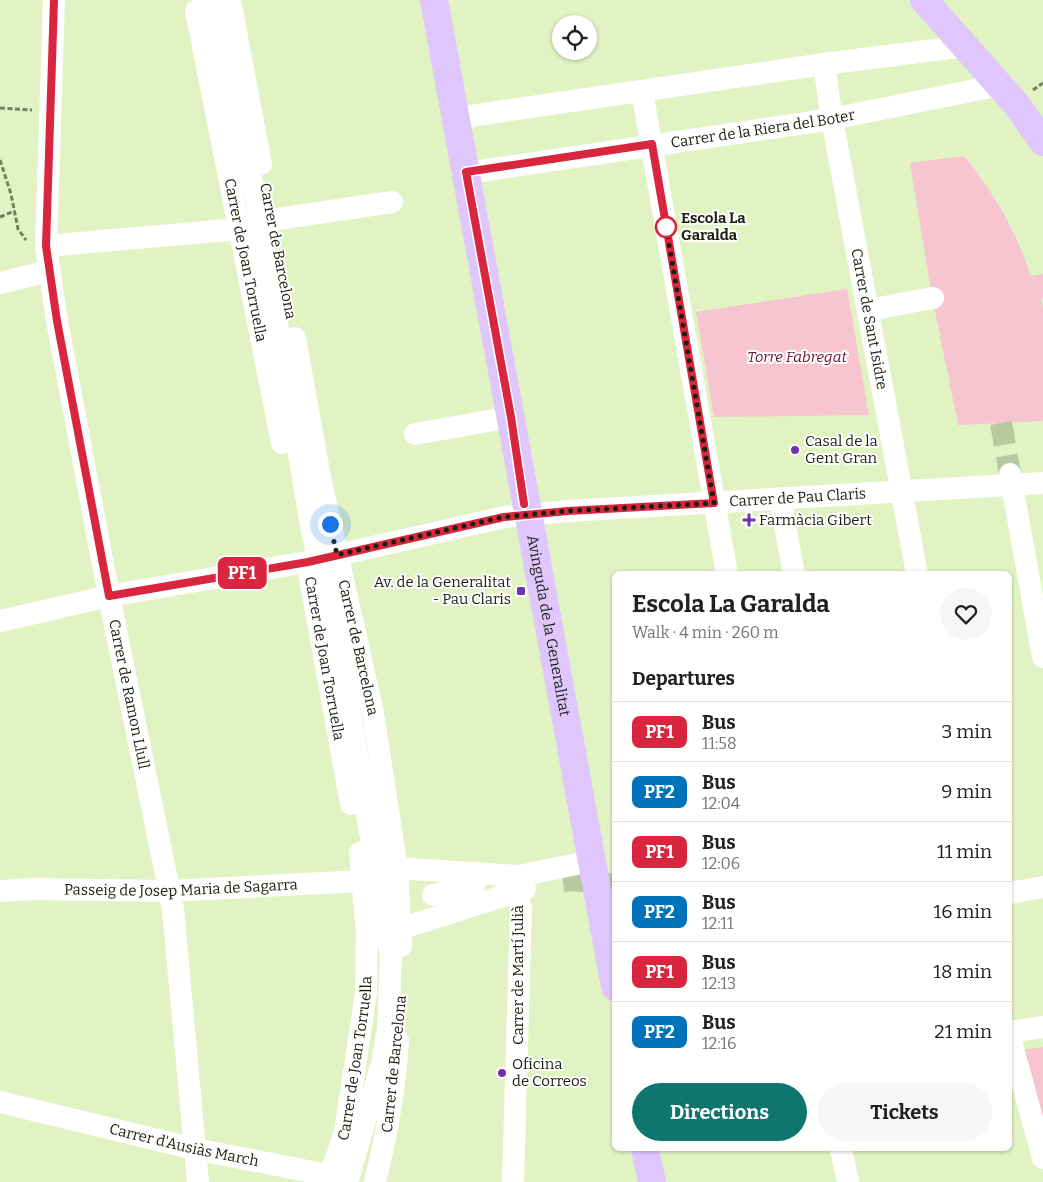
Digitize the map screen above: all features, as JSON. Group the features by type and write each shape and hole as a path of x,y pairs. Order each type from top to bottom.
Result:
{"main road":[{"name":"Avinguda de la Generalitat","path":"434,0 511,417 526,515 612,966"},
{"path":"924,0 1000,85 1043,142"},
{"path":"645,1151 652,1182"}],"street":[{"name":"Carrer de Ramon Llull","path":"54,0 46,246 109,596 169,891 198,1182"},
{"name":"Carrer de Joan Torruella","path":"195,0 233,229 284,394 321,559 358,839 367,934 366,993 345,1132 349,1179"},
{"path":"209,0 233,116 247,162 270,278 284,394"},
{"name":"Carrer de Barcelona","path":"230,0 271,220 321,559 373,713 397,868 406,901 400,929 402,996 396,1076 386,1140 375,1182"},
{"path":"456,118 824,64 966,46"},
{"name":"Carrer de Sant Isidre","path":"824,64 832,118 916,571"},
{"name":"Carrer de la Riera del Boter","path":"466,172 832,118 1000,85"},
{"path":"642,91 726,571"},
{"path":"247,162 249,253"},
{"path":"271,220 392,202"},
{"path":"46,246 233,229"},
{"path":"0,283 50,271"},
{"path":"868,310 932,298"},
{"path":"415,434 511,417"},
{"path":"1011,480 1043,657"},
{"name":"Carrer de Pau Claris","path":"0,621 109,596 321,559 504,517 903,492 1011,480 1043,483"},
{"path":"780,499 793,571"},
{"path":"321,559 350,686 406,901 391,956 388,1028 382,1063 349,1179"},
{"path":"397,868 518,876 592,861"},
{"path":"406,901 473,886 480,874"},
{"name":"Passeig de Josep Maria de Sagarra","path":"0,891 32,889 169,891 362,881"},
{"path":"400,929 511,891 563,881"},
{"path":"1012,893 1043,887"},
{"name":"Carrer de Martí Julià","path":"511,891 518,898 521,907 513,1182"},
{"path":"1012,1032 1043,1027"},
{"path":"1012,1045 1043,1158"},
{"name":"Carrer d'Ausiàs March","path":"0,1102 196,1149 349,1179"},
{"path":"841,1151 848,1182"}],"path":[{"path":"1032,90 1043,83"},
{"path":"0,108 50,111"},
{"path":"0,160 18,229 27,242 46,246"},
{"path":"0,217 14,211"}],"green space":[{"path":"964,156 985,184 1003,213 1018,243 1031,276 1043,274 1043,298 1041,299 1043,306 1043,421 958,425 931,291 910,163"},
{"name":"Torre Fabregat","path":"847,289 869,415 714,417 696,312"},
{"path":"1043,1047 1043,1158 1014,1051"}],"tunnel":[{"path":"1001,423 1010,474"},
{"path":"563,881 574,880 612,885"}],"bus line":[{"name":"PF1","path":"54,0 46,246 57,321 109,596 308,562 504,517 568,511 714,503 652,144 466,172 511,417 524,504"}],"place":[{"name":"Escola La Garalda","path":"666,227"},
{"name":"Casal de la Gent Gran","path":"795,450"},
{"name":"Farmàcia Gibert","path":"749,520"},
{"name":"Av. de la Generalitat - Pau Claris","path":"521,591"},
{"name":"Oficina de Correos","path":"502,1073"}],"route":[{"path":"330,524 337,555 504,517 568,511 714,503 666,227"}]}
